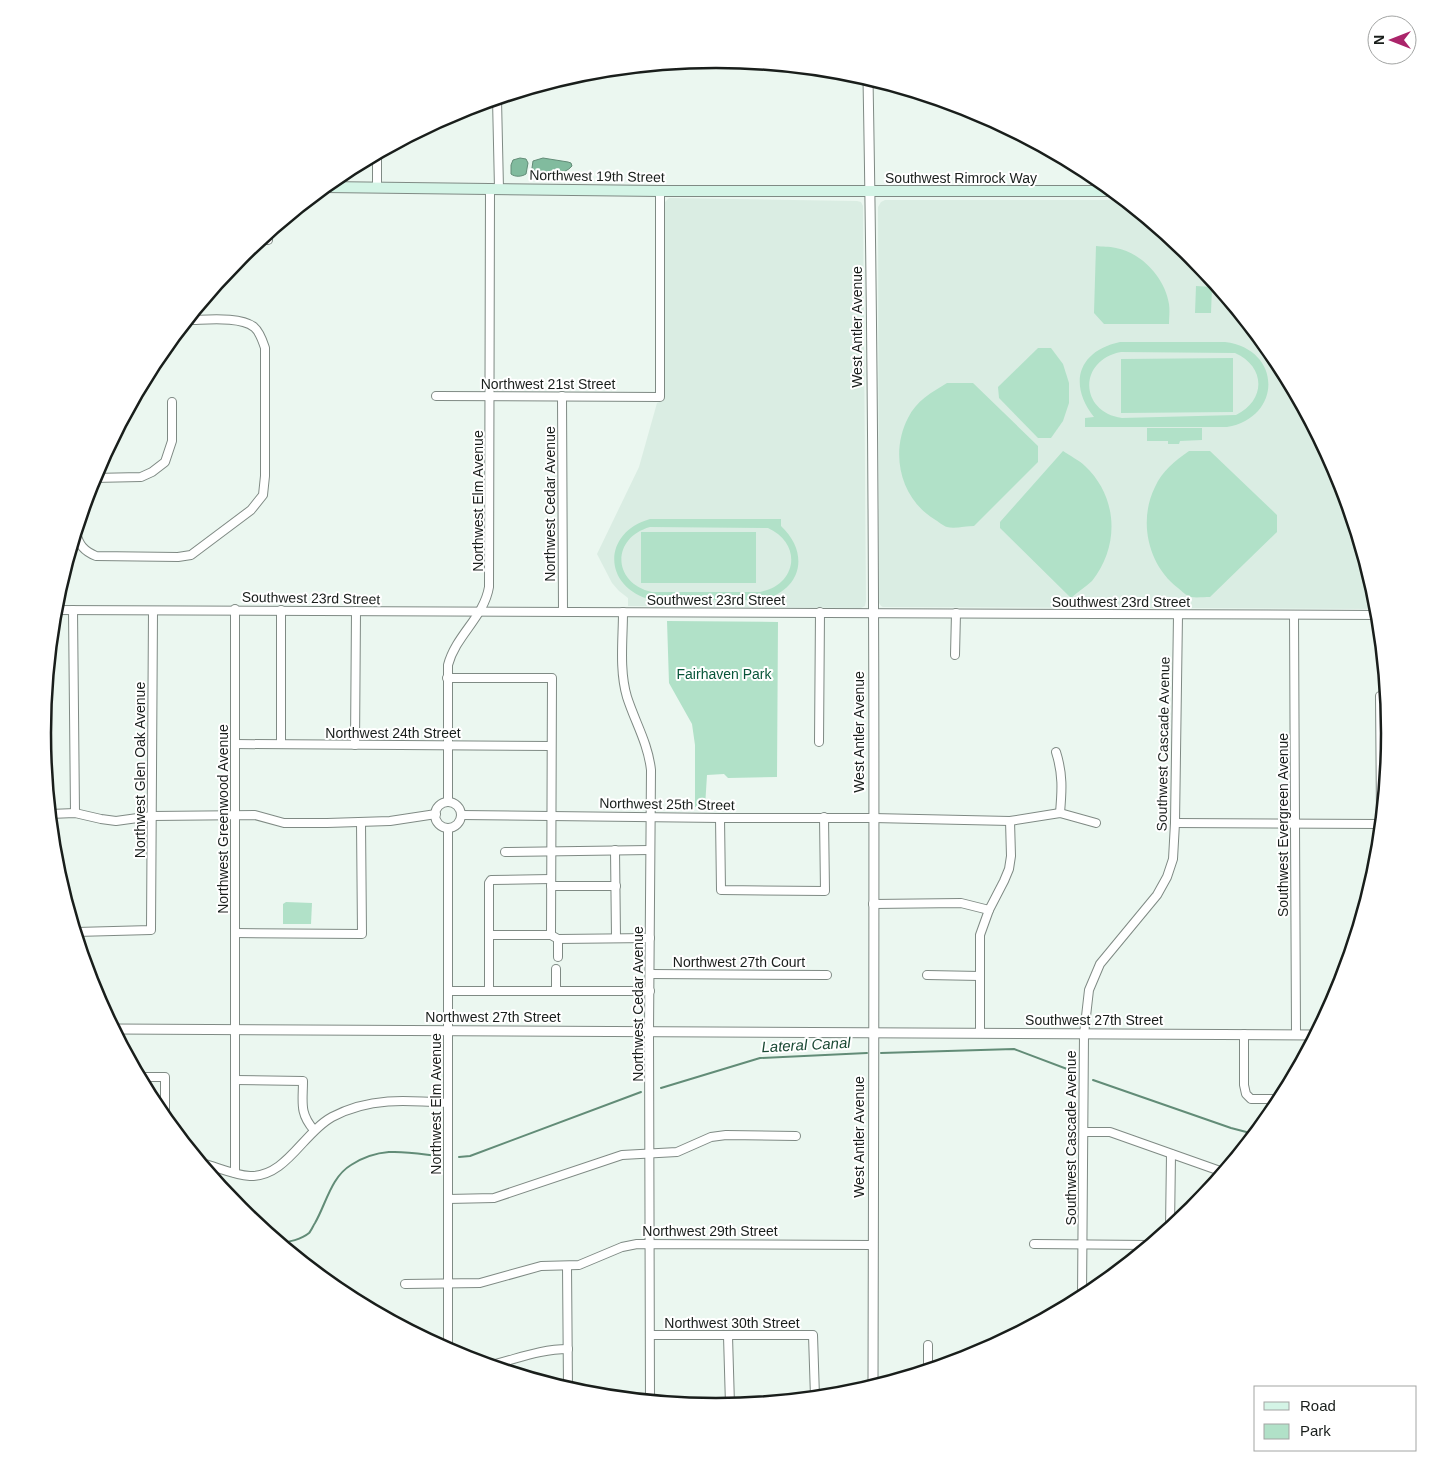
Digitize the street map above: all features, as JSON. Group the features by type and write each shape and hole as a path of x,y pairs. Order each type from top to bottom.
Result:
{"main road":[{"name":"Northwest 19th Street","path":"337,187 870,192"},
{"name":"Southwest Rimrock Way","path":"870,192 1100,191"}],"street":[{"name":"West Antler Avenue","path":"868,86 873,612 873,1379"},
{"name":"Northwest Elm Avenue","path":"448,802 448,665 451,654 481,611 490,587 491,396 497,106"},
{"path":"377,187 378,161"},
{"name":"Northwest 21st Street","path":"436,396 660,397 660,191"},
{"path":"79,544 86,552 96,556 191,556 251,510 263,495 266,476 265,348 256,328 247,323 195,320"},
{"name":"Northwest Cedar Avenue","path":"562,396 563,612"},
{"path":"103,478 141,477 152,472 165,462 172,441 172,402"},
{"name":"Southwest 23rd Street","path":"63,610 153,611 235,609 1370,615"},
{"name":"Northwest Greenwood Avenue","path":"235,609 235,1173"},
{"path":"73,610 75,813"},
{"path":"281,610 281,744"},
{"name":"Northwest Glen Oak Avenue","path":"82,932 151,930 153,611"},
{"path":"355,745 356,611"},
{"name":"Northwest Cedar Avenue","path":"623,612 623,676 626,696 649,755 651,770 649,1032 650,1394"},
{"path":"819,742 820,612"},
{"path":"955,655 956,613"},
{"name":"Southwest Cascade Avenue","path":"1082,1288 1084,1034 1089,990 1100,964 1158,895 1167,877 1172,859 1175,823 1178,615"},
{"name":"Southwest Evergreen Avenue","path":"1294,616 1296,1035"},
{"path":"447,678 552,678 551,882 554,937 558,957"},
{"path":"1380,715 1380,746"},
{"name":"Northwest 24th Street","path":"235,744 551,746"},
{"path":"1056,752 1062,769 1060,813 1096,823"},
{"path":"448,802 456,804 461,815 459,823 448,828 440,825 436,814 441,804 448,802"},
{"path":"56,814 75,813 116,821 152,816 235,814 263,816 284,823 390,821 436,814"},
{"name":"Northwest 25th Street","path":"461,815 720,818 824,817 1010,821 1060,813"},
{"path":"720,818 721,890 825,891 824,817"},
{"path":"980,1033 980,935 989,910 1008,870 1011,856 1010,821"},
{"path":"235,933 362,934 361,822"},
{"path":"1175,823 1374,824"},
{"name":"Northwest Elm Avenue","path":"448,828 448,1341"},
{"path":"615,850 616,938"},
{"path":"505,852 650,850"},
{"path":"489,991 489,883 491,880 616,886"},
{"path":"873,904 961,903 989,910"},
{"path":"489,935 650,938"},
{"path":"556,969 556,991"},
{"name":"Northwest 27th Court","path":"650,974 827,975"},
{"path":"928,975 980,976"},
{"path":"448,991 650,991"},
{"name":"Northwest 27th Street","path":"121,1029 873,1033"},
{"name":"Southwest 27th Street","path":"873,1033 1308,1035"},
{"path":"1244,1034 1244,1085 1246,1094 1251,1099 1271,1099"},
{"path":"147,1077 165,1077 165,1105"},
{"path":"235,1080 303,1081 303,1110 306,1120 314,1130"},
{"path":"212,1166 250,1176 264,1174 277,1168 314,1130 332,1117 354,1108 396,1100 448,1103"},
{"path":"1084,1132 1110,1132 1217,1170"},
{"path":"448,1199 494,1198 622,1155 677,1152 711,1137 726,1135 796,1136"},
{"path":"1170,1218 1171,1154"},
{"name":"Northwest 29th Street","path":"405,1284 480,1283 541,1266 579,1265 622,1247 637,1244 873,1245"},
{"path":"1034,1244 1139,1245"},
{"path":"567,1266 568,1381"},
{"name":"Northwest 30th Street","path":"650,1335 813,1335 814,1390"},
{"path":"728,1336 730,1397"},
{"path":"928,1345 928,1363"},
{"path":"502,1362 552,1349 568,1350"}],"shaded area":[{"path":"543,158 568,162 572,166 554,175 534,175 533,161"},
{"path":"526,159 528,163 526,174 514,176 511,174 511,165 513,160"},
{"path":"669,198 857,201 861,202 863,206 866,601 865,606 861,608 628,606 628,598 612,583 597,554 639,467 657,403 662,401 664,396 664,203"},
{"path":"885,200 1113,200 1154,233 1216,295 1269,364 1292,401 1330,479 1345,519 1358,561 1369,609 881,606 879,603 878,207"}],"green space":[{"path":"1096,246 1113,247 1126,251 1135,255 1151,268 1167,294 1169,324 1104,324 1094,313"},
{"path":"1196,286 1208,287 1212,291 1211,313 1195,313"},
{"path":"1120,342 1225,342 1244,347 1257,357 1265,369 1268,383 1266,398 1258,410 1245,421 1227,427 1085,427 1085,418 1094,417 1081,393 1080,381 1082,370 1086,361 1106,346","holes":["1121,352 1235,353 1252,366 1257,375 1258,384 1253,401 1246,409 1236,415 1122,418 1108,414 1091,397 1089,386 1091,375 1097,365 1107,357"]},
{"path":"1038,348 1051,348 1063,364 1069,383 1069,403 1063,421 1051,438 1038,438 999,398 998,387"},
{"path":"1233,358 1233,412 1121,413 1121,359"},
{"path":"947,383 973,383 1038,446 1038,462 974,526 950,528 934,519 922,510 913,499 901,474 900,446 911,412 920,402"},
{"path":"1147,428 1202,428 1202,440 1180,441 1179,444 1168,444 1168,441 1147,441"},
{"path":"1063,451 1083,464 1096,478 1104,492 1111,522 1111,537 1101,567 1092,581 1071,598 1000,528 1000,522"},
{"path":"1189,451 1210,451 1277,515 1277,532 1210,597 1191,597 1178,588 1159,567 1149,542 1147,514 1155,487 1165,471"},
{"path":"650,519 781,519 781,526 796,548 797,570 793,580 785,589 774,596 760,600 652,600 636,594 624,584 617,573 614,560 616,548 623,536 634,526","holes":["650,527 768,528 779,535 787,544 791,553 791,563 788,573 782,581 772,588 760,592 652,592 639,587 629,580 621,560 623,550 628,541 637,533"]},
{"path":"641,532 756,532 756,583 641,583"},
{"name":"Fairhaven Park","path":"667,621 778,622 777,777 728,778 724,774 707,775 705,807 695,807 695,745 692,724 669,683"},
{"path":"286,902 312,903 311,924 283,924 283,904"}],"waterway":[{"name":"Lateral Canal","path":"881,1053 1014,1049 1075,1072"},
{"name":"Lateral Canal","path":"661,1088 760,1058 867,1053"},
{"name":"Lateral Canal","path":"1093,1080 1247,1132"},
{"name":"Lateral Canal","path":"459,1157 470,1156 641,1092"},
{"name":"Lateral Canal","path":"289,1242 309,1233 338,1176 351,1165 362,1159 383,1153 415,1153 438,1156"}]}
